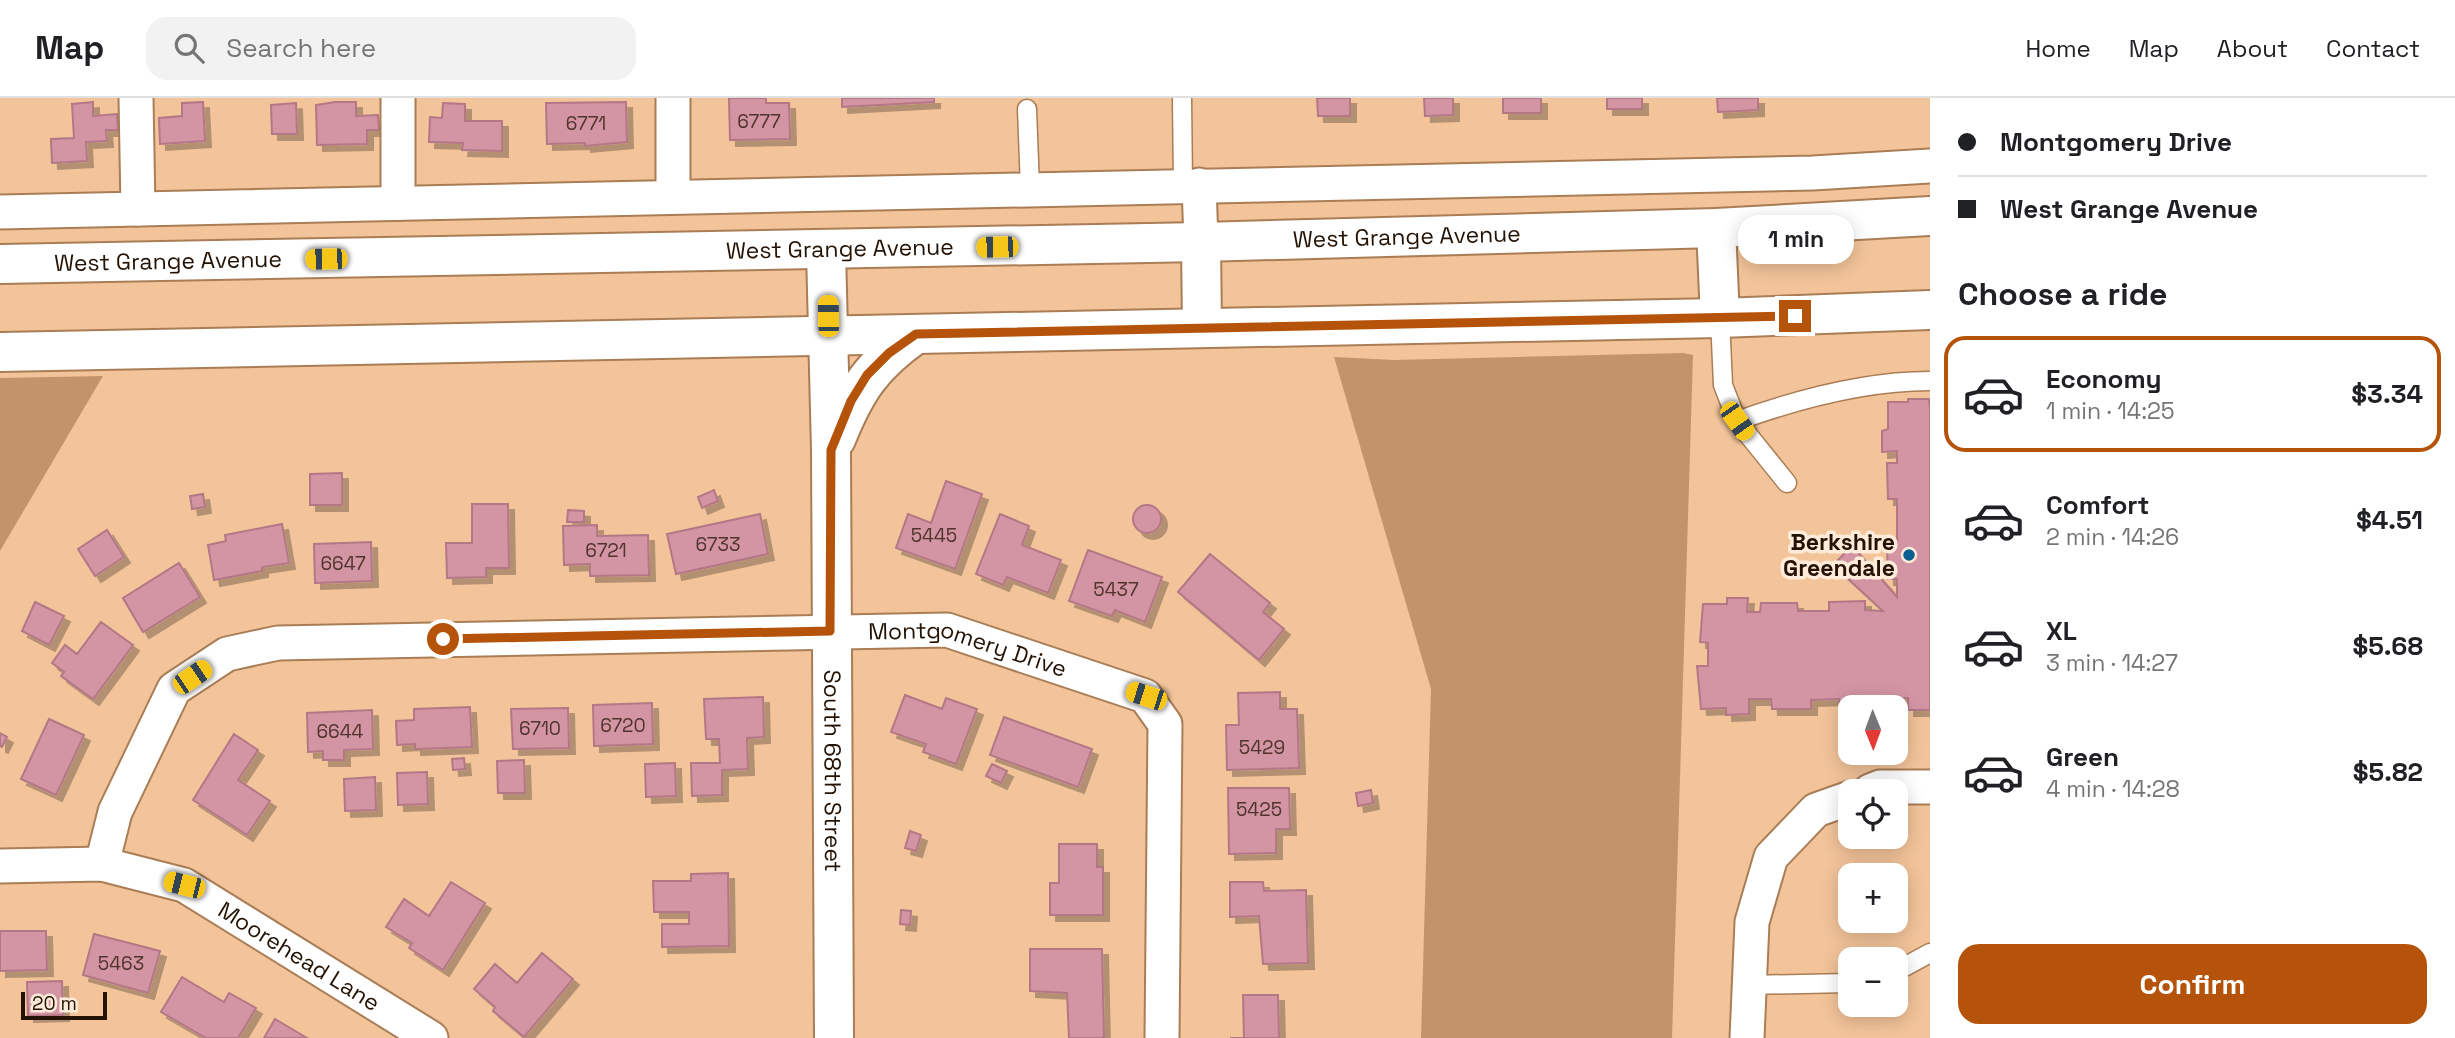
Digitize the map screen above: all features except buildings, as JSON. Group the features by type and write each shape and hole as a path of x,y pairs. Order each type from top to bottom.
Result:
{"street":[{"path":"136,98 138,209"},
{"path":"398,98 398,203"},
{"path":"673,98 673,195"},
{"path":"0,212 673,195 1813,173 1930,166"},
{"path":"1191,185 1201,242 1202,328"},
{"name":"West Grange Avenue","path":"0,264 826,251 1201,242 1716,228 1930,216"},
{"path":"1716,228 1720,318"},
{"name":"South 68th Street","path":"826,251 831,450 834,1038"},
{"path":"1871,313 1930,293"},
{"path":"0,352 1720,318 1930,310"},
{"path":"831,450 851,401 867,375 889,353 916,334"},
{"name":"Montgomery Drive","path":"102,864 115,812 174,689 228,654 278,643 947,630 1146,696 1165,724 1163,1038"},
{"path":"1908,787 1930,787"},
{"path":"1747,1038 1752,922 1771,857 1816,810 1838,802"},
{"name":"Moorehead Lane","path":"0,866 102,864 184,885 430,1038"}],"lane":[{"path":"1182,98 1191,185"},
{"path":"1027,109 1030,188"},
{"path":"1720,318 1723,385 1737,421 1787,483"},
{"path":"1737,421 1793,401 1930,381"},
{"path":"1908,965 1930,953"},
{"path":"1748,985 1838,984"}],"shaded area":[{"path":"1683,353 1693,355 1672,1038 1421,1038 1431,689 1334,357 1394,360"},
{"path":"103,376 0,551 0,378"}],"place":[{"name":"Berkshire Greendale","path":"1909,555"}],"route":[{"path":"443,639 830,631 831,450 851,401 867,375 889,353 916,334 1795,316"}]}
